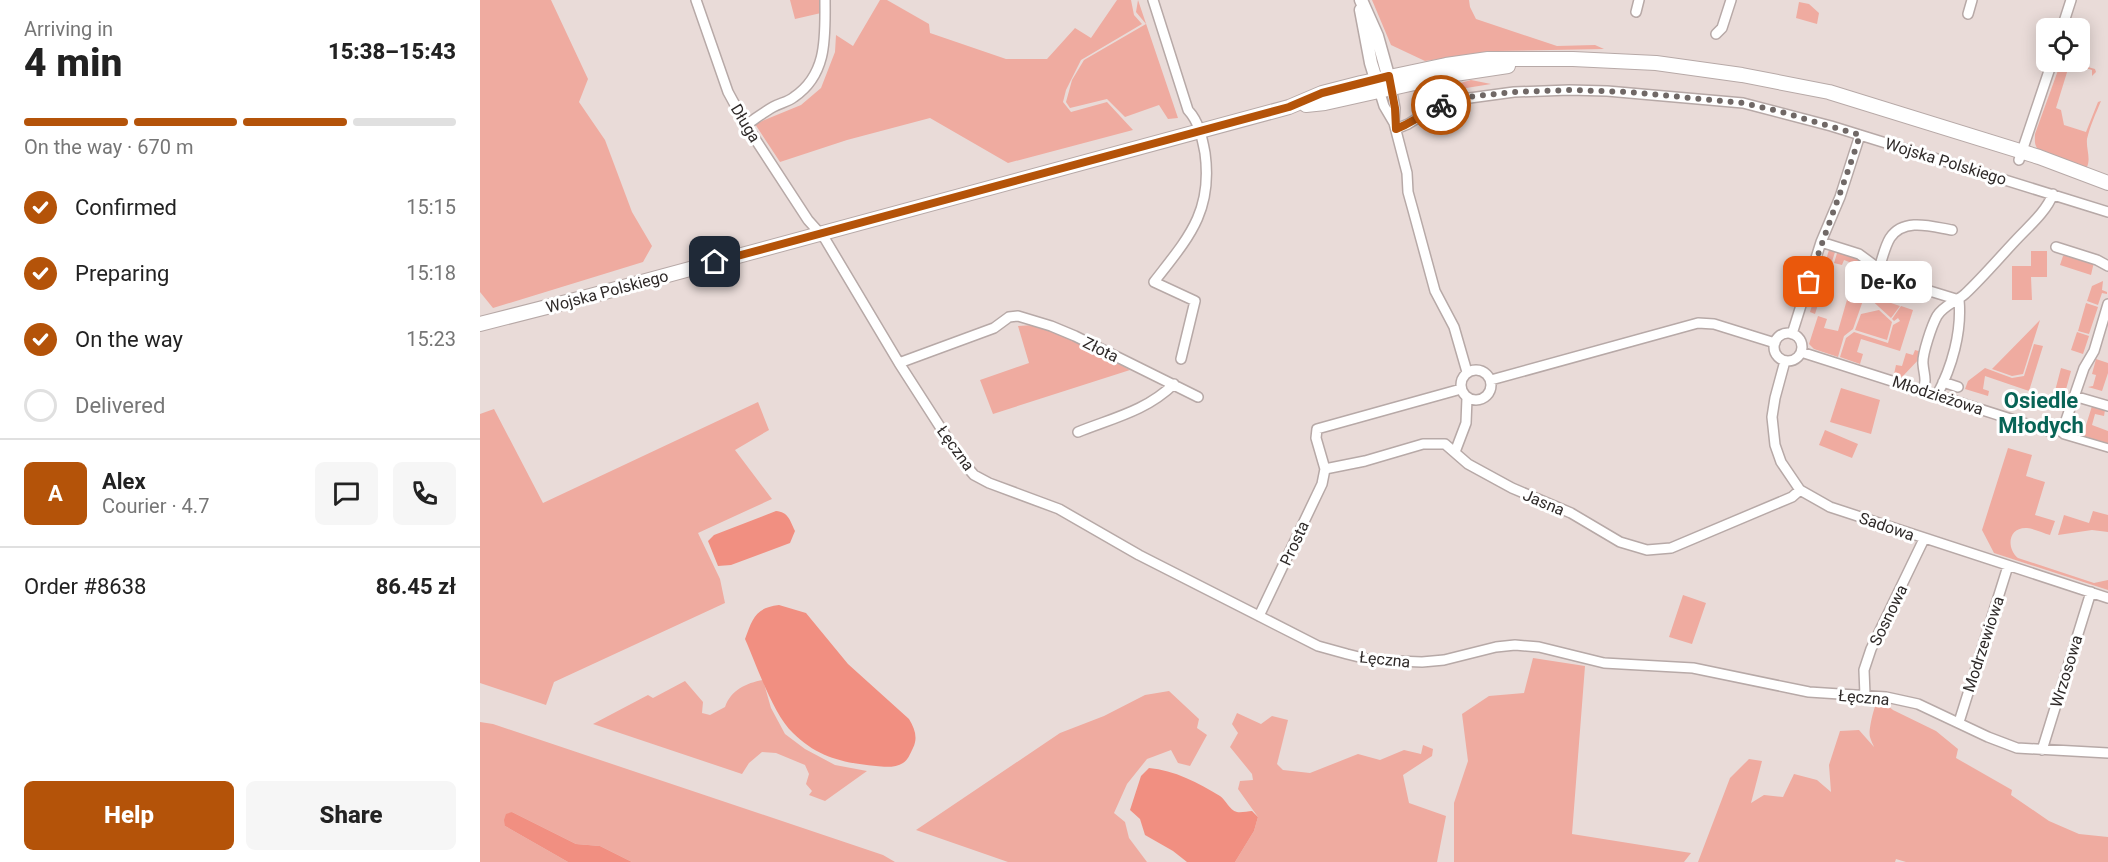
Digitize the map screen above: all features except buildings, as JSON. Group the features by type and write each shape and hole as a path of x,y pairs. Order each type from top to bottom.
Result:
{"main road":[{"name":"Wojska Polskiego","path":"480,324 1289,107 1322,93 1384,83 1488,59 1656,63 1703,68 1829,92 2106,183"}],"street":[{"name":"Długa","path":"696,0 728,92 746,125 819,234"},
{"path":"746,125 795,97 813,77 821,62 825,40 825,0"},
{"path":"1153,0 1188,110 1196,119 1200,131 1208,174 1204,204 1191,234 1154,282 1195,301 1181,359"},
{"path":"1361,0 1377,36 1389,117 1395,126 1407,174 1408,192 1435,291 1454,327 1467,372"},
{"path":"1636,12 1639,0"},
{"path":"1716,34 1722,28 1731,0"},
{"path":"1968,14 1972,0"},
{"path":"2065,18 2071,0"},
{"path":"2020,156 2049,72"},
{"name":"Wojska Polskiego","path":"1395,126 1405,125 1437,106 1461,98 1514,92 1569,90 1639,93 1743,103 1860,135 2108,212"},
{"path":"1792,334 1821,242 1840,197 1860,135"},
{"path":"1923,391 1926,374 1922,363 1934,322 1947,305 1959,300 2042,212 2053,194"},
{"path":"1879,269 1889,239 1905,226 1914,224 1952,230"},
{"name":"Łęczna","path":"819,234 829,245 899,363 962,461 974,475 988,483 1059,509 1139,555 1318,646 1371,660 1422,662 1444,660 1496,647 1525,645 1604,663 1693,668 1809,692 1865,695 1918,704 2017,748 2108,753"},
{"path":"1821,242 1859,254 1894,280 1959,300"},
{"path":"2056,247 2097,260 2108,266"},
{"path":"1936,395 1943,382 1959,332 1959,300"},
{"path":"2059,431 2064,426 2084,368 2094,351 2108,304"},
{"name":"Złota","path":"899,363 994,328 1010,317 1027,318 1075,336 1198,397"},
{"path":"1491,380 1698,323 1714,324 1775,343"},
{"path":"1784,334 1792,334 1800,339 1801,352 1793,360 1785,361 1777,356 1775,343 1784,334"},
{"name":"Młodzieżowa","path":"1801,352 2108,448"},
{"name":"Sadowa","path":"1785,361 1775,398 1773,432 1781,462 1800,490 1830,507 2108,597"},
{"path":"1455,452 1466,423 1467,398 1461,389 1462,377 1467,372 1479,369 1485,372 1491,380 1488,395 1482,399 1467,398"},
{"path":"1943,382 1958,387"},
{"path":"1078,432 1158,399 1174,384"},
{"path":"1325,469 1316,438 1317,429 1461,389"},
{"path":"2074,396 2108,406"},
{"name":"Jasna","path":"1325,469 1365,461 1423,444 1445,444 1468,464 1512,488 1571,513 1620,542 1647,550 1671,548 1792,497 1800,490"},
{"name":"Prosta","path":"1259,616 1322,484 1325,469"},
{"name":"Sosnowa","path":"1865,695 1864,670 1871,649 1924,539"},
{"name":"Modrzewiowa","path":"1959,722 2008,566"},
{"name":"Wrzosowa","path":"2042,750 2091,592"}],"shaded area":[{"path":"480,0 551,0 588,79 579,102 605,140 632,212 652,246 643,262 493,308 480,292"},
{"path":"790,0 821,0 821,13 795,19"},
{"path":"880,0 887,0 929,24 930,33 1006,59 1047,59 1075,28 1091,38 1117,0 1131,0 1134,15 1142,24 1081,60 1066,90 1063,102 1071,112 1107,102 1133,130 1008,163 930,118 847,140 780,162 755,124 801,105 821,88 835,52 836,35 853,46"},
{"path":"1138,0 1178,118 1168,119 1159,105 1125,117 1107,99 1070,108 1066,102 1072,80 1084,60 1146,24 1136,12"},
{"path":"1372,0 1469,0 1476,19 1557,46 1595,45 1604,49 1497,51 1425,61 1391,45"},
{"path":"1799,2 1809,4 1819,13 1817,24 1796,18"},
{"path":"2090,68 2095,69 2096,72 2092,76"},
{"path":"2057,72 2067,72 2056,108 2061,110 2064,125 2086,132 2098,102 2101,101 2087,139 2089,160 2087,167 2040,151 2035,145 2035,134"},
{"path":"1471,80 1491,84 1454,90 1426,101 1412,90 1446,87"},
{"path":"1824,247 1836,249 1815,314 1810,312 1829,250"},
{"path":"1838,250 1858,256 1874,269 1853,329 1844,336 1838,357 1814,349 1809,344 1818,316 1827,319 1824,328 1838,331 1857,265 1844,260 1842,265 1834,263"},
{"path":"2031,251 2047,251 2047,277 2031,277 2032,300 2012,300 2012,266 2031,266"},
{"path":"2069,254 2094,262 2091,275 2060,265 2063,256"},
{"path":"1876,270 1900,285 1898,290 1892,289 1888,302 1900,306 1891,318 1867,296"},
{"path":"2103,281 2102,290 2107,294 2102,293 2098,305 2087,301 2092,286"},
{"path":"2086,303 2098,307 2089,334 2078,331"},
{"path":"1901,306 1913,310 1900,351 1861,339 1857,352 1863,354 1860,364 1840,357 1846,338 1854,332 1888,343 1893,325 1900,321 1898,318 1894,321 1892,319"},
{"path":"1879,310 1892,322 1887,340 1855,330 1861,314"},
{"path":"2040,320 2023,374 2012,376 1992,369"},
{"path":"1033,325 1070,338 1130,370 993,414 980,380 1029,363 1018,326"},
{"path":"2077,332 2089,336 2083,354 2071,350"},
{"path":"2034,344 2043,346 2029,391 1985,376 1983,389 1989,391 1988,396 1965,389 1968,381 1985,368 2012,378 2024,376"},
{"path":"1915,350 1922,352 1921,357 1902,377 1894,374 1896,365 1902,366 1906,353 1913,355"},
{"path":"2096,359 2108,363 2108,373 2102,391 2088,387 2093,386 2096,375 2092,374"},
{"path":"2061,368 2071,371 2065,393 2055,391"},
{"path":"1841,388 1880,400 1871,434 1830,422"},
{"path":"758,402 769,430 735,450 772,499 698,533 720,579 725,603 554,682 546,705 480,683 480,414 494,409 543,503"},
{"path":"2092,406 2105,410 2104,416 2095,414 2092,425 2108,431 2108,446 2082,438"},
{"path":"1825,430 1858,444 1852,458 1819,445"},
{"path":"2008,448 2032,455 2026,476 2045,482 2035,515 2055,521 2050,535 2027,528 2016,531 2011,539 2014,554 2018,558 2094,583 2108,580 2108,590 1994,553 1982,530"},
{"path":"776,511 786,515 795,531 790,543 731,565 718,566 708,541 714,535"},
{"path":"2093,511 2108,515 2108,532 2092,530 2058,535 2064,515 2089,523"},
{"path":"1683,595 1706,603 1692,644 1669,637"},
{"path":"779,605 806,613 848,664 909,719 916,737 915,744 905,762 897,766 883,767 842,761 811,748 786,725 772,702 745,639 756,615 771,606"},
{"path":"1533,658 1585,666 1572,834 1691,853 1684,862 1454,862 1454,803 1468,761 1462,714 1489,696 1524,693"},
{"path":"763,680 771,708 785,734 805,749 835,765 867,771 825,801 809,795 812,791 806,784 809,774 805,765 776,753 762,752 749,763 742,774 593,724 648,695 653,698 685,681 703,702 702,713 710,715 725,707 731,696 740,688"},
{"path":"1169,691 1199,719 1197,728 1207,735 1190,766 1178,763 1171,750 1147,759 1127,784 1114,813 1125,822 1129,838 1147,862 1008,862 916,830 1060,733 1104,716 1145,695"},
{"path":"1877,702 1886,704 1893,710 1936,731 1958,749 1956,758 2012,790 2011,795 2049,821 2079,834 2108,837 2108,862 1906,862 1896,859 1895,862 1698,862 1730,778 1749,759 1762,761 1751,803 1764,795 1783,797 1794,774 1817,780 1831,792 1829,765 1840,731 1859,730 1874,747 1870,730"},
{"path":"1237,713 1261,724 1272,716 1288,720 1277,764 1283,770 1310,773 1358,754 1380,760 1404,750 1421,754 1423,745 1433,749 1432,756 1403,775 1409,803 1446,816 1437,862 1235,862 1254,831 1258,817 1238,789 1240,781 1253,780 1252,774 1230,747 1238,733 1232,724"},
{"path":"480,722 493,724 883,855 895,862 632,862 600,846 576,844 512,812 505,826 568,862 480,862"},
{"path":"1149,768 1168,771 1204,786 1220,796 1234,811 1252,811 1258,817 1254,831 1235,862 1187,862 1145,835 1140,819 1130,810 1141,776"},
{"path":"512,812 576,844 600,846 632,862 568,862 505,826 506,814"}],"way so far":[{"path":"1441,105 1477,95 1541,90 1629,92 1743,103 1860,135 1809,282"}],"place":[{"name":"De-Ko","path":"1809,282"}],"district":[{"name":"Osiedle Młodych","path":"2041,413"}],"route":[{"path":"715,262 1289,107 1322,93 1361,82 1389,76 1396,129 1441,105"}]}
